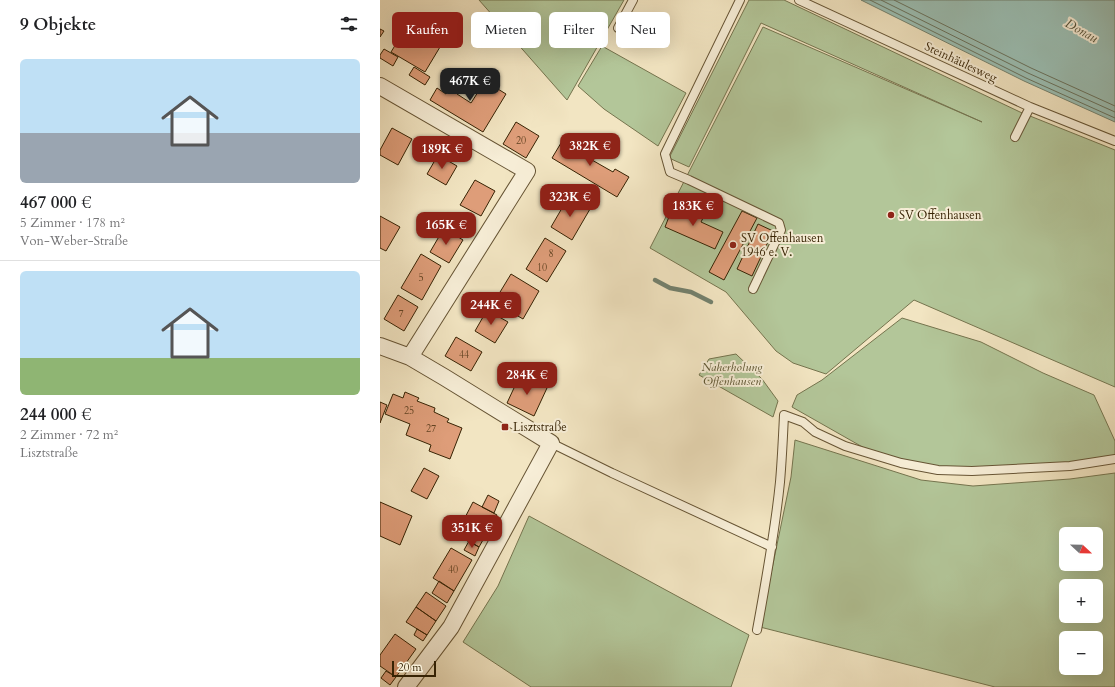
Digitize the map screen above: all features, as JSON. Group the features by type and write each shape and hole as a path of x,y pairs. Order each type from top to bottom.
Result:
{"street":[{"path":"380,86 527,171 410,357"},
{"path":"380,346 410,357 551,442 451,627 406,687"}],"lane":[{"path":"627,12 633,0"},
{"path":"740,0 665,154 670,172 779,224 781,230 753,289"},
{"name":"Steinhäulesweg","path":"799,0 1030,107 1115,141"},
{"path":"1015,137 1030,107"},
{"path":"756,630 772,547 780,482 784,414 803,422 815,432 845,446 901,463 938,470 972,472 1070,466 1115,459"},
{"path":"551,442 619,476 772,547"}],"green space":[{"path":"479,0 624,0 608,28 608,12 549,12 549,48 597,48 567,100 521,48 541,48 541,12 490,12"},
{"name":"SV Offenhausen","path":"749,0 784,0 1020,112 1115,150 1115,387 914,300 826,374 793,363 776,351 726,292 650,248 763,27 982,122 761,23 689,167 669,158"},
{"path":"601,48 606,48 686,93 658,146 604,109 578,86"},
{"path":"902,318 981,342 1043,373 1094,395 1115,441 1115,456 1071,463 976,469 926,466 866,449 792,407 797,395 822,380"},
{"name":"Naherholung Offenhausen","path":"736,354 762,379 778,401 773,417 699,375 709,359"},
{"path":"795,440 921,480 973,486 1070,479 1115,473 1115,687 995,687 760,627 791,477"},
{"path":"529,516 749,635 731,687 531,687 463,642 498,586"}],"water":[{"name":"Donau","path":"861,0 1115,0 1115,122 1024,81"}],"building":[{"path":"380,29 384,31 380,37"},
{"path":"393,48 439,48 425,72 391,52"},
{"path":"384,49 398,57 393,66 380,58 380,55"},
{"path":"414,67 430,77 425,85 409,75"},
{"path":"461,69 469,73 457,94 471,103 485,81 506,94 483,132 430,100 437,88 446,94"},
{"path":"516,122 539,136 526,158 503,144"},
{"path":"392,128 412,139 398,165 380,155 380,150"},
{"path":"564,138 585,150 587,148 596,154 592,160 613,172 615,169 629,177 617,197 552,158"},
{"path":"438,155 457,166 446,185 427,174"},
{"path":"475,180 495,191 481,216 460,205"},
{"path":"569,196 590,209 572,240 551,227"},
{"path":"683,207 704,216 701,222 723,232 715,249 665,227 672,209 680,213"},
{"name":"SV Offenhausen 1946 e. V.","path":"742,211 757,218 724,280 709,272"},
{"path":"380,216 400,227 386,251 380,248"},
{"path":"758,224 773,231 752,276 737,269"},
{"path":"444,228 463,240 449,263 430,252"},
{"path":"545,238 566,251 547,282 526,269"},
{"path":"421,254 441,266 422,300 401,288"},
{"path":"511,274 539,291 523,319 494,302"},
{"path":"398,295 418,307 404,331 384,319"},
{"path":"487,310 508,322 495,343 475,331"},
{"path":"456,337 482,352 471,371 445,356"},
{"path":"520,375 547,388 534,416 507,403"},
{"path":"405,392 419,398 417,401 435,408 434,412 449,419 447,422 462,428 450,459 429,451 431,445 406,435 410,424 385,414 393,394 403,398"},
{"path":"380,402 387,405 380,423"},
{"path":"424,468 439,476 427,499 411,491"},
{"path":"488,495 499,501 494,513 482,507"},
{"path":"380,502 412,516 400,545 380,536"},
{"path":"473,502 497,515 479,547 456,535"},
{"path":"469,541 479,547 475,556 464,550"},
{"path":"451,548 472,560 454,591 433,578"},
{"path":"439,581 454,591 447,603 432,593"},
{"path":"426,592 446,606 436,621 416,607"},
{"path":"416,607 436,621 427,635 406,622"},
{"path":"417,629 427,635 423,641 414,635"},
{"path":"395,634 416,649 396,677 380,666 380,655"},
{"path":"386,671 396,677 390,685 381,678"}],"waterway":[{"path":"655,280 670,288 691,292 711,302"}],"place":[{"name":"SV Offenhausen","path":"891,215"},
{"name":"SV Offenhausen 1946 e. V.","path":"733,245"},
{"name":"Lisztstraße","path":"505,427"}]}
